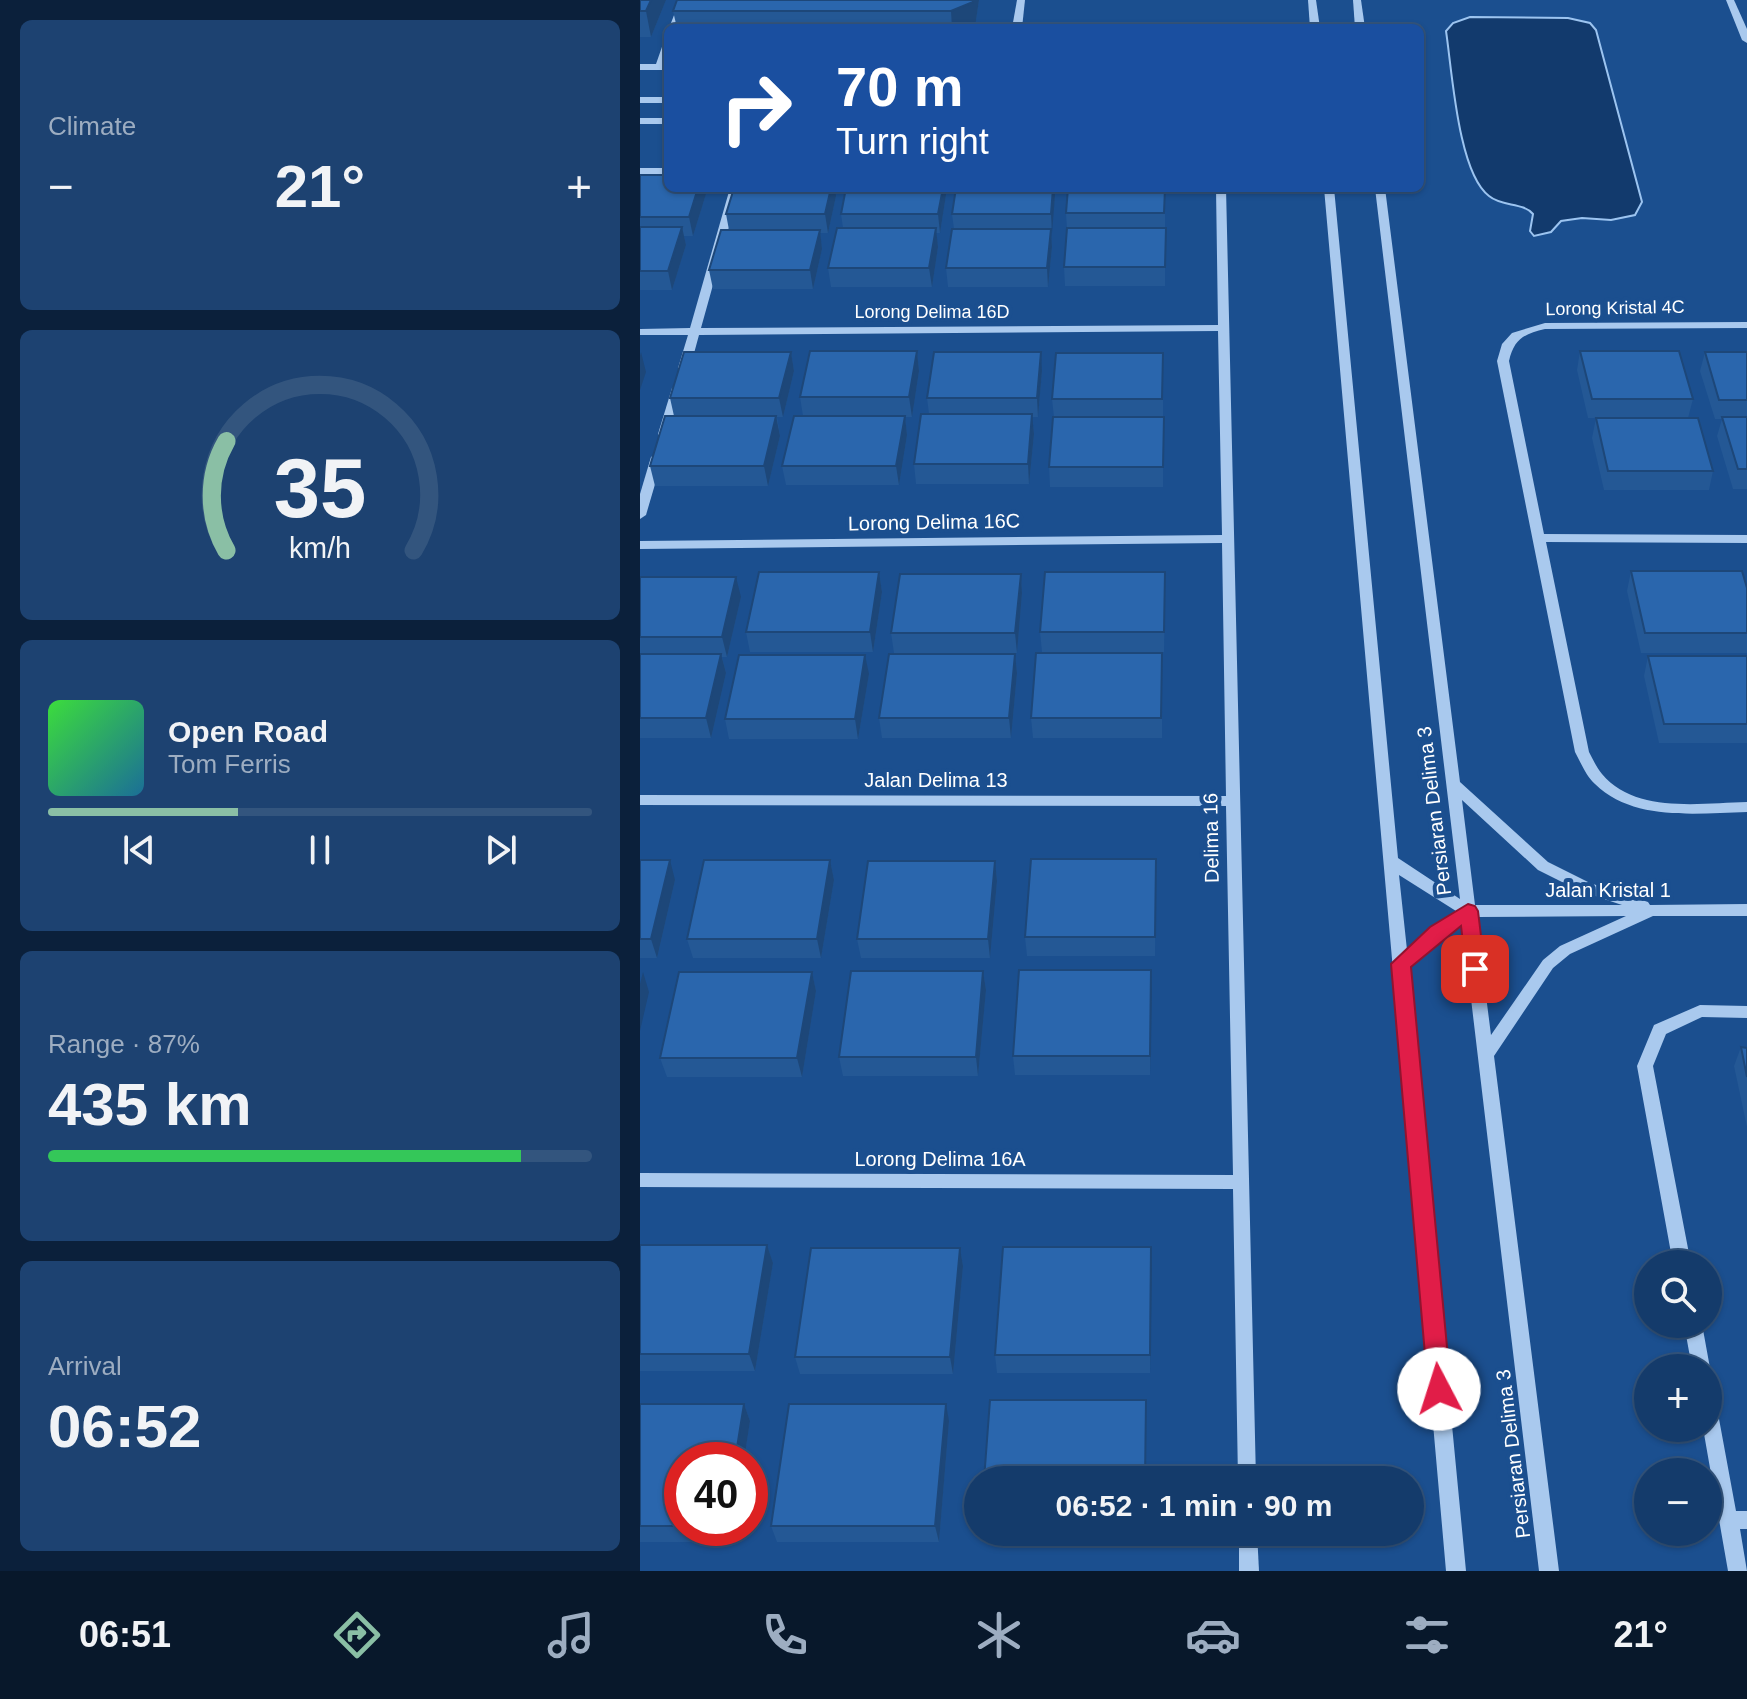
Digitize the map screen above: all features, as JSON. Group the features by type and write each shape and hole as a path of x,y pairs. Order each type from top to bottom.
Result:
{"street":[{"path":"675,24 684,0"},
{"path":"1018,24 1021,0"},
{"path":"1312,0 1315,24"},
{"path":"1357,0 1360,24"},
{"path":"1730,0 1747,40"},
{"path":"640,67 664,67"},
{"path":"640,100 664,100"},
{"path":"640,121 664,121"},
{"path":"640,171 664,171"},
{"path":"640,515 734,192"},
{"name":"Delima 16","path":"1222,192 1247,1466"},
{"path":"1329,192 1456,1571"},
{"name":"Persiaran Delima 3","path":"1380,192 1549,1571"},
{"name":"Lorong Kristal 4C","path":"1539,538 1503,361 1506,343 1520,331 1545,326 1747,325"},
{"name":"Lorong Delima 16D","path":"640,332 1225,328"},
{"path":"1747,539 1539,538 1582,752 1598,779 1624,797 1653,807 1747,807"},
{"name":"Lorong Delima 16C","path":"640,545 1228,539"},
{"path":"1453,784 1543,866 1585,887 1654,910"},
{"name":"Jalan Delima 13","path":"640,800 1232,801"},
{"path":"1391,861 1468,911 1437,932 1401,964"},
{"path":"1486,1055 1548,964 1565,950 1654,910"},
{"name":"Jalan Kristal 1","path":"1468,911 1747,910"},
{"path":"1679,1250 1645,1066 1660,1030 1700,1011 1747,1012"},
{"name":"Lorong Delima 16A","path":"640,1180 1241,1182"},
{"path":"1717,1442 1738,1520 1738,1571"},
{"path":"1248,1546 1249,1571"}],"water":[{"path":"1470,17 1568,18 1590,23 1596,30 1642,202 1635,215 1611,220 1582,218 1561,221 1551,232 1534,236 1530,231 1533,214 1529,210 1494,199 1478,184 1463,144 1446,31 1453,23"}],"building":[{"path":"640,0 651,0 646,11 640,11"},
{"path":"677,0 973,2 951,11 673,11"},
{"path":"640,175 664,175 664,192 697,192 689,217 640,217"},
{"path":"733,192 830,192 825,214 726,214"},
{"path":"845,192 942,192 938,214 841,214"},
{"path":"955,192 1053,192 1051,214 952,214"},
{"path":"1068,192 1165,192 1164,213 1066,213"},
{"path":"640,227 682,227 668,271 640,271"},
{"path":"837,228 936,228 929,268 828,268"},
{"path":"1067,228 1166,228 1165,267 1064,267"},
{"path":"952,229 1051,229 1047,268 946,268"},
{"path":"721,230 820,230 810,270 709,270"},
{"path":"810,351 917,351 909,397 800,397"},
{"path":"1580,351 1679,351 1693,399 1592,399"},
{"path":"684,352 791,352 779,398 670,398"},
{"path":"934,352 1041,352 1037,398 927,398"},
{"path":"1705,352 1747,352 1747,400 1719,400"},
{"path":"1056,353 1163,353 1162,399 1052,399"},
{"path":"921,414 1032,414 1028,464 914,464"},
{"path":"665,416 776,416 764,466 650,466"},
{"path":"794,416 905,416 896,466 782,466"},
{"path":"1053,417 1164,417 1163,467 1049,467"},
{"path":"1722,417 1747,417 1747,469 1738,469"},
{"path":"1596,418 1698,418 1713,471 1608,471"},
{"path":"1631,571 1742,571 1747,588 1747,633 1645,633"},
{"path":"759,572 879,572 870,632 746,632"},
{"path":"1045,572 1165,572 1164,632 1040,632"},
{"path":"900,574 1021,574 1015,633 891,633"},
{"path":"640,577 736,577 722,637 640,637"},
{"path":"1036,653 1162,653 1161,718 1031,718"},
{"path":"640,654 721,654 706,718 640,718"},
{"path":"889,654 1015,654 1009,718 879,718"},
{"path":"739,655 865,655 855,719 725,719"},
{"path":"1648,656 1747,656 1747,724 1664,724"},
{"path":"1031,859 1156,859 1155,937 1025,937"},
{"path":"640,860 670,860 651,939 640,939"},
{"path":"704,860 830,860 817,939 687,939"},
{"path":"868,861 995,861 988,939 857,939"},
{"path":"1019,970 1151,970 1150,1056 1013,1056"},
{"path":"851,971 983,971 976,1057 839,1057"},
{"path":"679,972 812,972 797,1058 660,1058"},
{"path":"1741,1047 1747,1048 1747,1077"},
{"path":"640,1245 767,1245 749,1354 640,1354"},
{"path":"1003,1247 1151,1247 1150,1355 995,1355"},
{"path":"811,1248 960,1248 950,1357 795,1357"},
{"path":"990,1400 1146,1400 1145,1466 985,1466"},
{"path":"640,1404 744,1404 738,1442 664,1442 664,1526 640,1526"},
{"path":"789,1404 946,1404 935,1526 771,1526"}],"route":[{"path":"1439,1389 1401,964 1437,932 1468,911 1475,969"}]}
